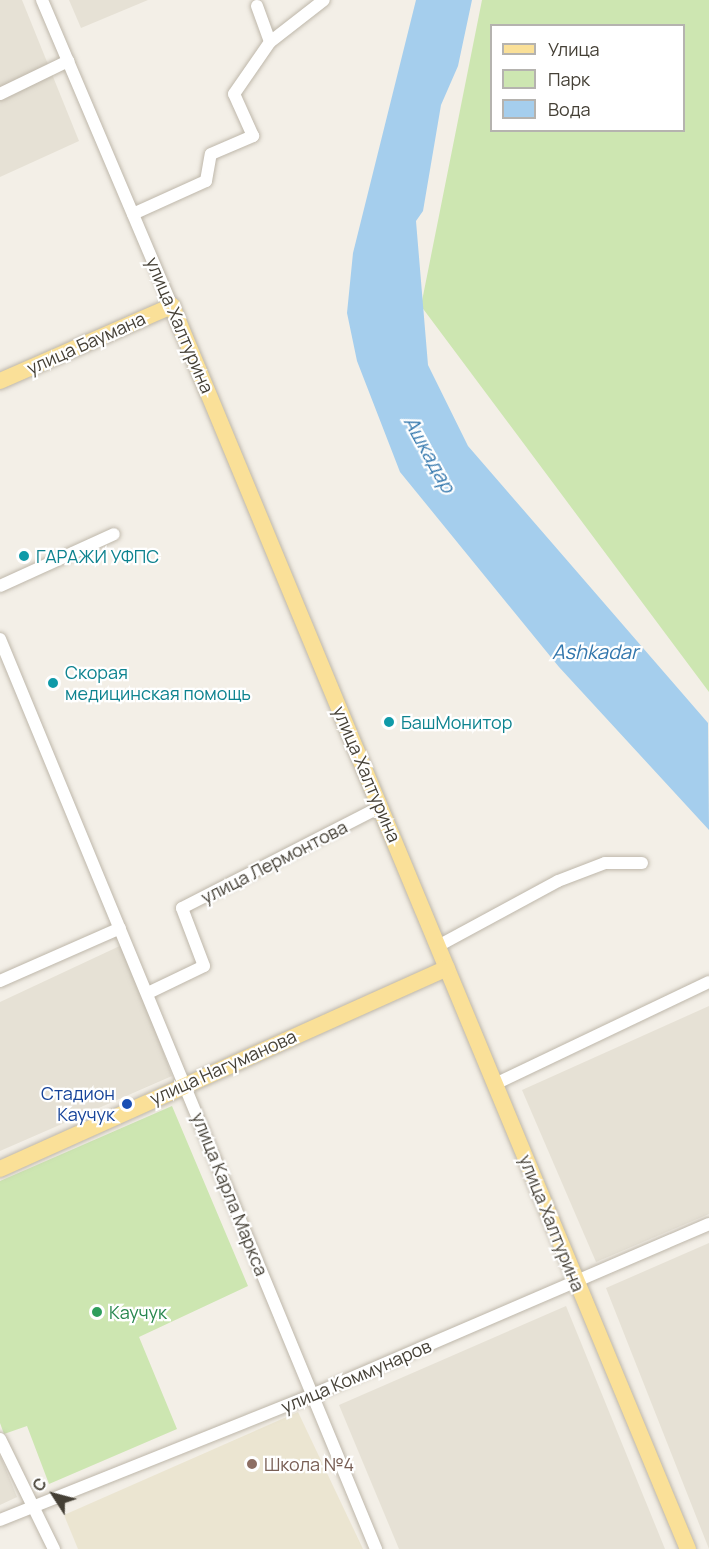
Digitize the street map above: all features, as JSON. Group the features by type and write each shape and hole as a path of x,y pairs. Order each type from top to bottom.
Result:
{"main road":[{"name":"улица Баумана","path":"0,381 172,306"},
{"name":"улица Халтурина","path":"172,306 688,1549"},
{"name":"улица Нагуманова","path":"0,1169 447,968"}],"street":[{"name":"улица Халтурина","path":"42,0 172,306"},
{"path":"133,214 206,181 211,154 253,136 234,94 270,42 324,0"},
{"path":"257,6 270,42"},
{"path":"0,94 68,62"},
{"path":"0,585 114,534"},
{"name":"улица Карла Маркса","path":"0,639 376,1549"},
{"name":"улица Лермонтова","path":"148,993 204,966 182,908 380,807"},
{"path":"438,946 558,881 605,864 642,863"},
{"path":"0,981 120,928"},
{"path":"495,1084 709,982"},
{"name":"улица Коммунаров","path":"0,1520 312,1395 577,1283 709,1224"},
{"path":"0,1440 36,1505 54,1549"}],"shaded area":[{"path":"0,0 22,0 79,141 0,177"},
{"path":"69,0 148,0 81,28"},
{"path":"124,944 172,1076 0,1151 0,1002"},
{"path":"709,1006 709,1214 596,1262 522,1090"},
{"path":"709,1243 709,1549 606,1288"},
{"path":"566,1306 665,1549 399,1549 339,1405"},
{"name":"Школа №4","path":"298,1412 363,1549 78,1549 64,1515"},
{"path":"0,1455 17,1497 0,1505"}],"green space":[{"path":"482,0 709,0 709,692 421,306"},
{"name":"Каучук","path":"172,1106 248,1286 139,1337 177,1429 49,1484 27,1426 4,1434 0,1423 0,1181"}],"water":[{"name":"Ashkadar","path":"416,0 472,0 458,66 441,105 423,211 416,221 428,365 468,446 708,723 709,830 559,667 400,472 357,361 347,313 353,253"}],"place":[{"name":"ГАРАЖИ УФПС","path":"24,556"},
{"name":"Скорая медицинская помощь","path":"53,683"},
{"name":"БашМонитор","path":"389,722"},
{"name":"Стадион Каучук","path":"127,1104"},
{"name":"Каучук","path":"97,1312"},
{"name":"Школа №4","path":"252,1464"}],"water label":[{"name":"Ашкадар","path":"430,454"}]}
